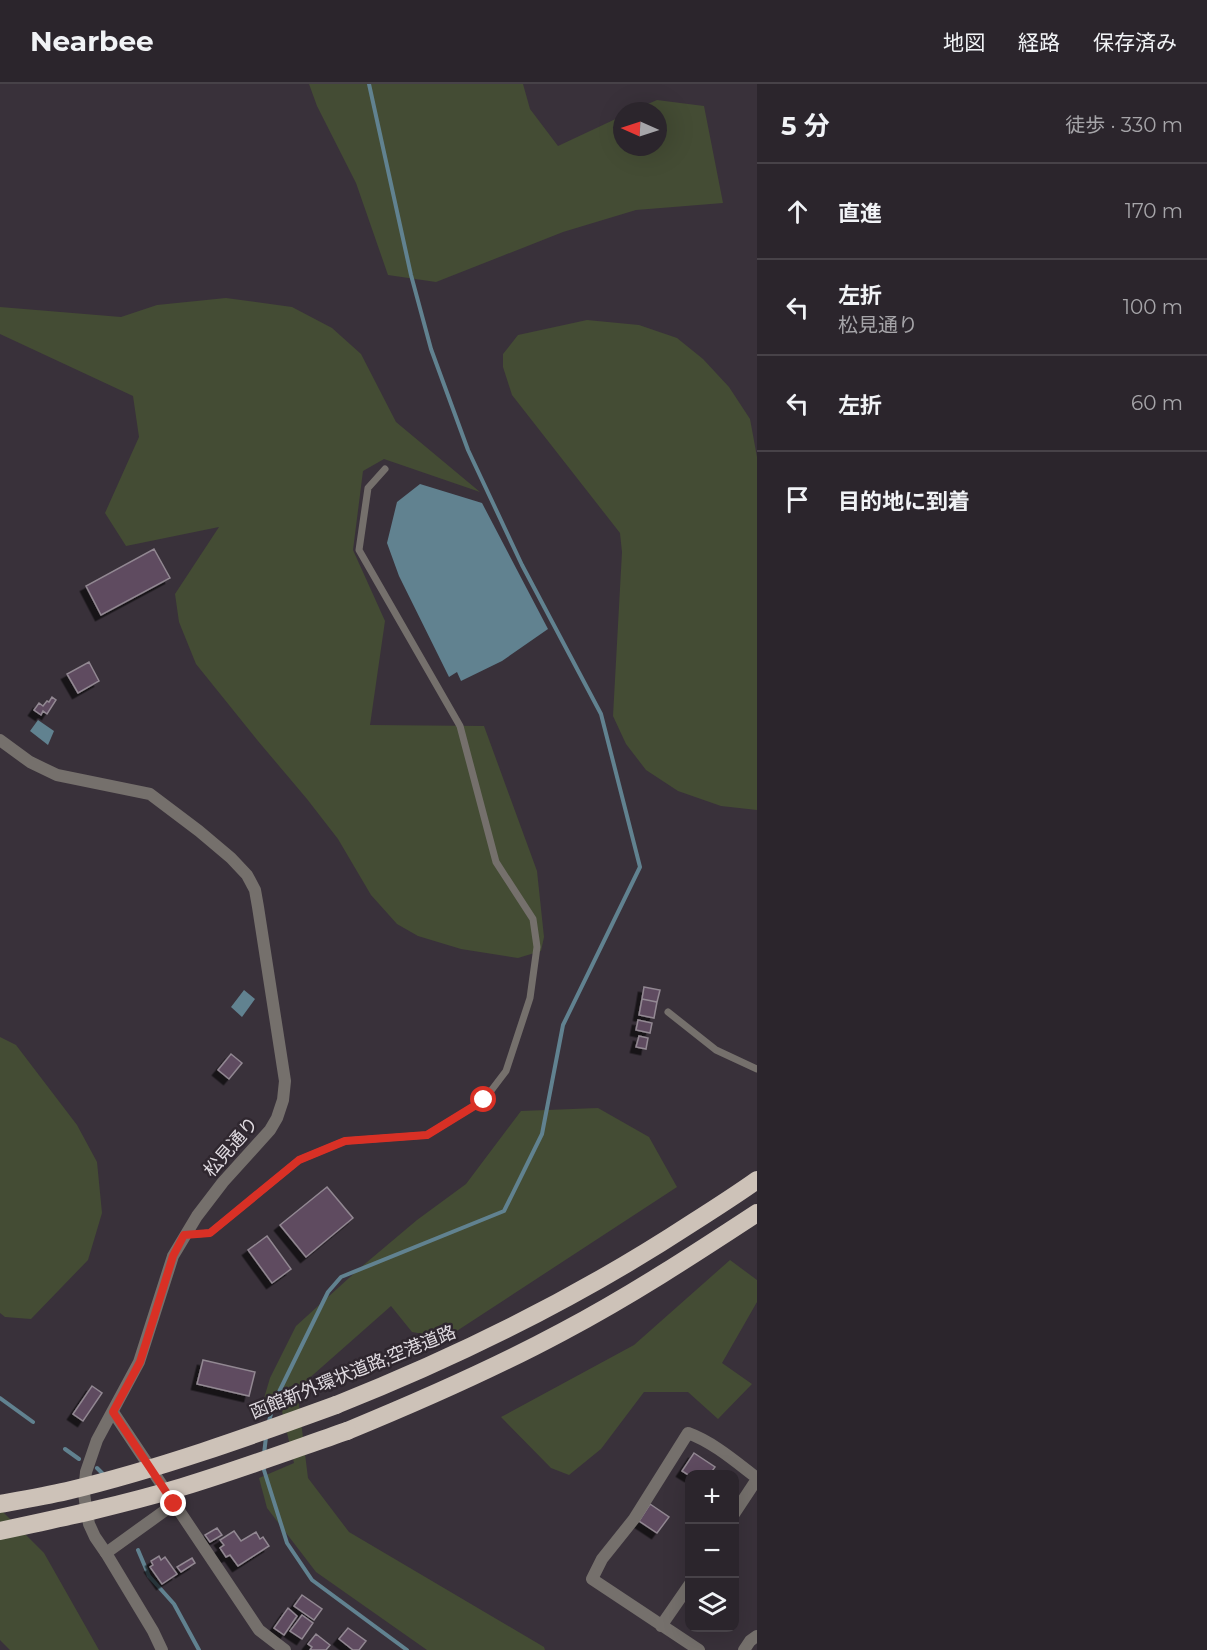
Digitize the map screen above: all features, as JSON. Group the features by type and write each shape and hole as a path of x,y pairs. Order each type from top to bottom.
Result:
{"highway":[{"name":"函館新外環状道路;空港道路","path":"0,1504 67,1491 173,1462 238,1441 403,1379 550,1308 649,1251 757,1180"},
{"path":"0,1532 72,1516 181,1487 347,1431 412,1404 562,1332 662,1275 757,1213"}],"street":[{"name":"松見通り","path":"0,740 30,762 57,775 150,794 231,858 247,874 255,890 285,1081 283,1100 270,1130 223,1182 184,1235 173,1256 140,1362 97,1440 86,1472 84,1493 89,1524 153,1630 162,1650"},
{"path":"113,1412 259,1630 285,1650"},
{"path":"699,1650 592,1579 602,1559 634,1519 688,1433 711,1444 757,1478 739,1507"},
{"path":"106,1553 174,1504"},
{"path":"661,1626 685,1591"},
{"path":"744,1650 757,1636"}],"lane":[{"path":"184,1235 210,1233 299,1160 345,1141 427,1135 484,1100 506,1071 530,998 537,947 534,919 496,862 460,726 359,550 368,488 385,468"},
{"path":"668,1012 716,1050 757,1069"}],"green space":[{"path":"309,84 523,84 530,109 558,146 613,120 613,156 667,156 667,102 652,102 657,100 704,106 723,203 636,210 563,232 436,282 388,275 356,183 317,106"},
{"path":"226,298 292,307 332,328 361,354 396,422 480,492 384,459 363,471 353,550 385,621 370,725 484,726 537,871 544,937 541,951 518,958 461,949 418,936 397,924 371,895 338,839 196,664 179,622 175,594 219,527 126,546 105,513 139,437 133,396 0,334 0,307 121,317 157,305"},
{"path":"587,320 639,325 677,338 703,359 729,387 750,419 757,457 757,810 721,806 678,791 646,770 626,744 613,716 622,552 620,533 512,395 503,367 503,354 518,335"},
{"path":"0,1037 16,1045 77,1125 97,1162 102,1213 88,1260 31,1319 5,1317 0,1313"},
{"path":"598,1108 649,1137 677,1187 446,1338 412,1332 391,1306 297,1389 308,1478 349,1532 544,1647 545,1650 427,1650 316,1572 267,1508 259,1478 294,1463 282,1411 260,1412 270,1378 296,1326 417,1220 466,1184 521,1111"},
{"path":"730,1260 757,1280 757,1302 722,1363 752,1384 718,1419 688,1392 644,1392 601,1449 569,1475 551,1468 501,1417 634,1345"},
{"path":"0,1509 44,1553 99,1650 10,1650 0,1640"}],"water":[{"path":"420,484 482,503 548,629 502,661 461,681 457,672 449,677 399,576 387,543 397,502"},
{"path":"38,720 54,731 48,745 30,731"},
{"path":"244,990 255,999 242,1017 231,1007"}],"building":[{"path":"154,549 170,578 101,615 86,586"},
{"path":"89,662 99,681 78,693 67,674"},
{"path":"52,697 56,700 47,714 43,711 41,715 34,710 39,703 43,706"},
{"path":"644,987 660,990 657,1002 642,999"},
{"path":"642,999 657,1002 654,1018 639,1015"},
{"path":"638,1020 652,1023 650,1033 636,1030"},
{"path":"639,1036 648,1038 646,1049 636,1047"},
{"path":"231,1054 242,1063 229,1079 218,1070"},
{"path":"327,1187 353,1218 306,1257 280,1225"},
{"path":"267,1236 291,1269 272,1283 248,1250"},
{"path":"203,1360 255,1372 249,1396 197,1384"},
{"path":"92,1386 102,1393 83,1421 73,1414"},
{"path":"694,1453 715,1467 713,1470 685,1470 685,1473 682,1471"},
{"path":"650,1504 669,1517 657,1533 639,1521"},
{"path":"217,1528 222,1535 210,1542 205,1535"},
{"path":"234,1531 241,1541 256,1532 260,1539 263,1537 269,1546 238,1566 230,1555 226,1557 220,1548 224,1545 220,1540"},
{"path":"159,1556 161,1560 165,1557 177,1574 162,1584 150,1567 153,1565 151,1561"},
{"path":"192,1558 195,1563 181,1572 177,1567"},
{"path":"302,1595 322,1609 314,1620 294,1606"},
{"path":"288,1608 297,1616 284,1635 274,1628"},
{"path":"302,1615 313,1623 302,1639 290,1631"},
{"path":"348,1628 366,1641 359,1650 353,1650 339,1639"},
{"path":"316,1634 330,1645 326,1650 310,1650 312,1647 308,1644"}],"waterway":[{"path":"268,1424 276,1398 328,1292 341,1277 504,1211 542,1134 563,1025 640,867 601,714 522,565 468,450 431,349 411,275 369,84"},
{"path":"0,1398 33,1422"},
{"path":"264,1454 266,1437"},
{"path":"65,1449 79,1459"},
{"path":"263,1467 287,1543 312,1580 407,1650"},
{"path":"97,1468 105,1476"},
{"path":"138,1550 149,1576 174,1604 199,1650"}],"route":[{"path":"174,1504 113,1412 140,1362 173,1256 184,1235 210,1233 299,1160 345,1141 427,1135 484,1100"}]}
